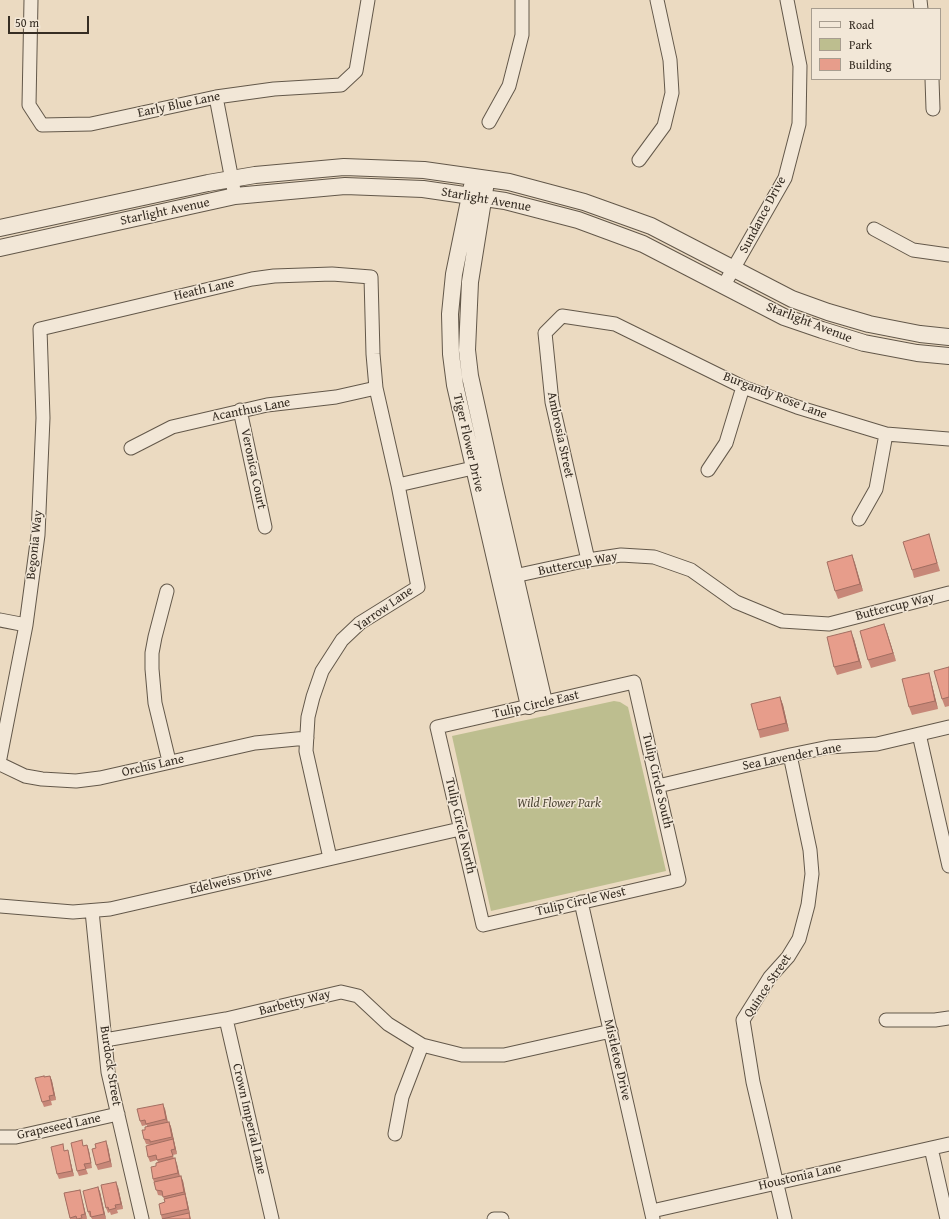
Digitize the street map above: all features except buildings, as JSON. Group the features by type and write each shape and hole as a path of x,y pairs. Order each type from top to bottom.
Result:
{"street":[{"name":"Early Blue Lane","path":"31,0 29,105 42,125 91,124 216,97 274,89 341,85 356,71 368,0"},
{"path":"489,122 509,86 522,34 522,0"},
{"path":"639,160 664,126 672,93 670,60 657,0"},
{"name":"Sundance Drive","path":"724,285 785,178 799,124 800,66 787,0"},
{"path":"932,80 933,109"},
{"path":"216,97 235,196"},
{"name":"Starlight Avenue","path":"0,228 231,178 281,171 344,167 424,170 509,182 584,202 651,226 792,299 828,312 869,324 920,334 949,337"},
{"name":"Tiger Flower Drive","path":"481,179 454,274 450,314 451,354 455,385 473,468 507,578"},
{"name":"Starlight Avenue","path":"0,248 235,196 345,186 422,189 505,201 578,220 643,244 784,317 864,343 917,353 949,356"},
{"name":"Tiger Flower Drive","path":"477,197 470,282 467,350 470,376 507,578 536,704"},
{"path":"874,229 913,250 949,255"},
{"name":"Heath Lane","path":"40,329 252,279 274,276 326,274 370,277"},
{"name":"Yarrow Lane","path":"330,858 308,764 307,738 312,697 322,671 342,640 360,623 418,587 398,485 376,388 370,277"},
{"name":"Burgandy Rose Lane","path":"562,316 615,324 743,387 798,408 886,434 949,439"},
{"name":"Ambrosia Street","path":"562,316 545,333 552,402 588,560"},
{"name":"Begonia Way","path":"0,758 26,624 38,535 43,418 40,329"},
{"path":"708,470 726,443 743,387"},
{"name":"Acanthus Lane","path":"132,448 172,427 240,410 267,404 336,397 376,388"},
{"name":"Veronica Court","path":"240,410 265,527"},
{"path":"859,519 876,489 886,434"},
{"path":"398,485 473,468"},
{"name":"Buttercup Way","path":"507,578 588,560 621,555 654,557 690,570 736,602 782,621 829,624 949,593"},
{"path":"168,591 153,645 152,669 155,703 169,762"},
{"path":"0,620 26,624"},
{"name":"Tulip Circle East","path":"437,728 634,682"},
{"name":"Tulip Circle South","path":"634,682 680,880"},
{"name":"Sea Lavender Lane","path":"658,786 829,747 876,744 949,727"},
{"name":"Tulip Circle North","path":"437,728 483,925"},
{"path":"918,734 948,859"},
{"name":"Orchis Lane","path":"0,764 25,776 42,779 76,781 100,778 255,743 307,738"},
{"name":"Quince Street","path":"785,1219 753,1082 743,1020 770,977 788,957 799,939 808,905 812,874 810,850 790,755"},
{"name":"Edelweiss Drive","path":"0,906 74,912 110,909 460,829"},
{"name":"Tulip Circle West","path":"483,925 680,880"},
{"name":"Mistletoe Drive","path":"581,902 653,1215"},
{"name":"Burdock Street","path":"92,911 108,1072 142,1219"},
{"name":"Barbetty Way","path":"105,1040 226,1019 341,992 358,996 388,1024 422,1045 462,1055 504,1055 611,1031"},
{"path":"886,1020 935,1020 949,1018"},
{"name":"Crown Imperial Lane","path":"226,1019 272,1219"},
{"path":"395,1134 402,1096 422,1045"},
{"name":"Grapeseed Lane","path":"0,1138 16,1137 118,1114"},
{"name":"Houstonia Lane","path":"653,1215 777,1183 949,1144"},
{"path":"931,1148 947,1219"},
{"path":"494,1219 502,1219"}],"green space":[{"name":"Wild Flower Park","path":"614,701 620,702 628,707 666,871 491,911 452,736"}]}
